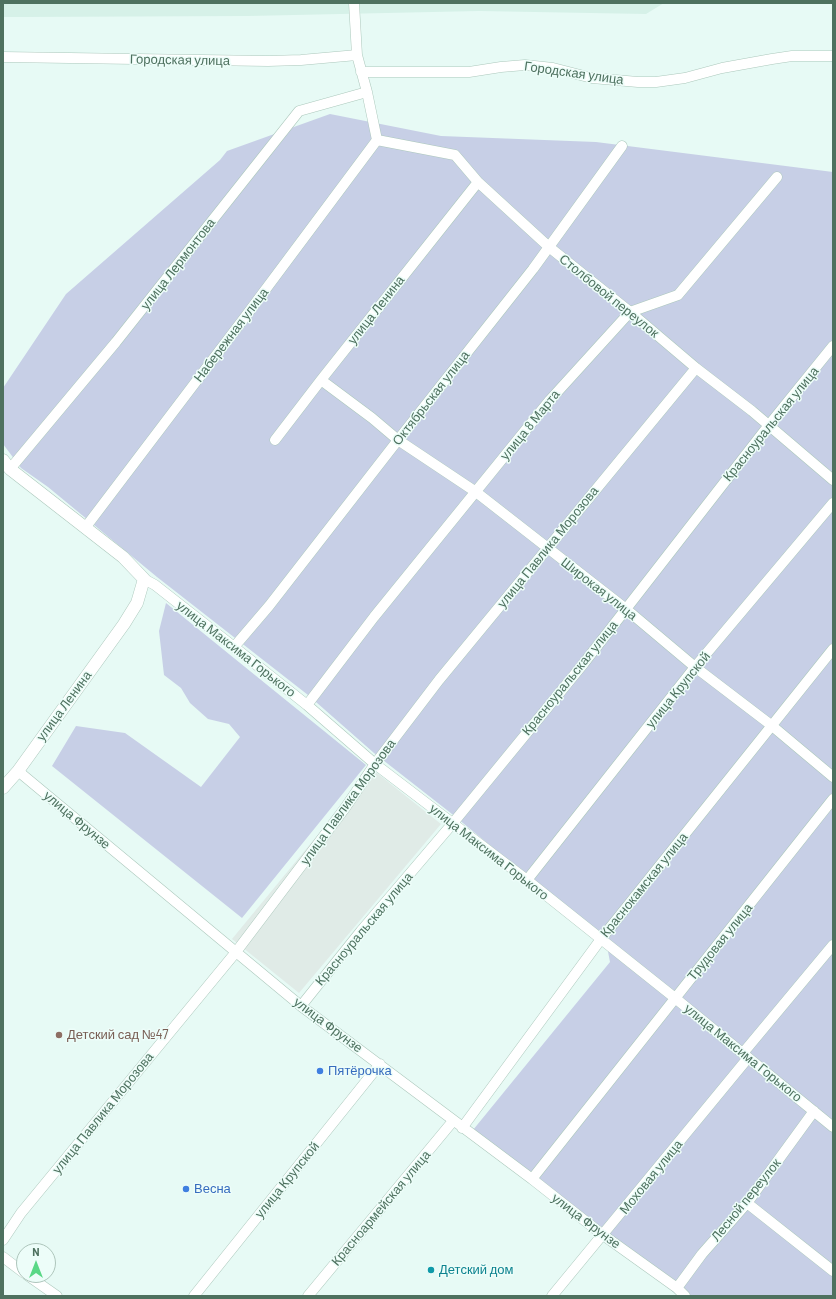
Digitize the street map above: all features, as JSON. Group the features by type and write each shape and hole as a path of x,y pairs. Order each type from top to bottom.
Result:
{"street":[{"path":"354,3 357,55 367,92 377,140"},
{"name":"Городская улица","path":"3,57 268,61 301,60 357,55"},
{"name":"Городская улица","path":"361,72 456,73 479,72 501,67 525,65 553,68 592,78 656,82 685,78 722,68 772,58 792,56 833,56"},
{"name":"улица Лермонтова","path":"7,464 116,342 299,112 367,92"},
{"name":"Столбовой переулок","path":"377,140 455,155 478,182 549,247 630,312 696,368 769,424 833,480"},
{"name":"Набережная улица","path":"85,528 377,140"},
{"name":"Октябрьская улица","path":"234,647 269,606 533,269 622,146"},
{"name":"улица 8 Марта","path":"306,705 374,617 550,400 630,312 678,295 777,176"},
{"name":"улица Ленина","path":"275,440 478,182"},
{"name":"Красноуральская улица","path":"301,1006 361,931 579,669 769,424 833,346"},
{"name":"улица Павлика Морозова","path":"3,1240 26,1207 236,952 345,808 375,764 439,680 696,368"},
{"name":"Широкая улица","path":"321,380 372,418 398,440 476,492 626,609 696,667 771,725 833,777"},
{"name":"улица Максима Горького","path":"7,464 123,557 144,579 155,585 234,647 306,705 375,764 527,880 833,1127"},
{"name":"улица Крупской","path":"527,880 696,667 833,502"},
{"name":"улица Ленина","path":"3,788 18,771 124,624 137,604 144,579"},
{"name":"Краснокамская улица","path":"462,1128 600,939 833,649"},
{"name":"улица Фрунзе","path":"18,771 301,1006 532,1179 603,1235 677,1288 685,1296"},
{"name":"Трудовая улица","path":"532,1179 833,799"},
{"name":"Моховая улица","path":"552,1296 603,1235 833,945"},
{"name":"улица Крупской","path":"194,1296 380,1064"},
{"name":"Лесной переулок","path":"677,1288 702,1254 747,1202 814,1111"},
{"name":"Красноармейская улица","path":"308,1296 453,1120"},
{"path":"747,1202 833,1271"},
{"path":"3,1257 16,1267"},
{"path":"38,1283 56,1296"}],"shaded area":[{"path":"3,3 664,3 646,14 479,11 248,16 3,17"},
{"path":"330,114 441,136 596,142 833,172 833,1296 678,1296 473,1130 610,962 606,941 452,814 374,753 308,695 157,577 48,487 21,468 3,444 3,388 66,294 220,160 227,151"},
{"path":"166,603 366,765 242,918 52,766 76,726 125,733 201,787 240,737 229,724 208,719 190,703 181,688 164,675 159,631"},
{"path":"372,769 441,824 299,993 232,939"}],"place":[{"name":"Детский сад №47","path":"59,1035"},
{"name":"Пятёрочка","path":"320,1071"},
{"name":"Весна","path":"186,1189"},
{"name":"Детский дом","path":"431,1270"}]}
